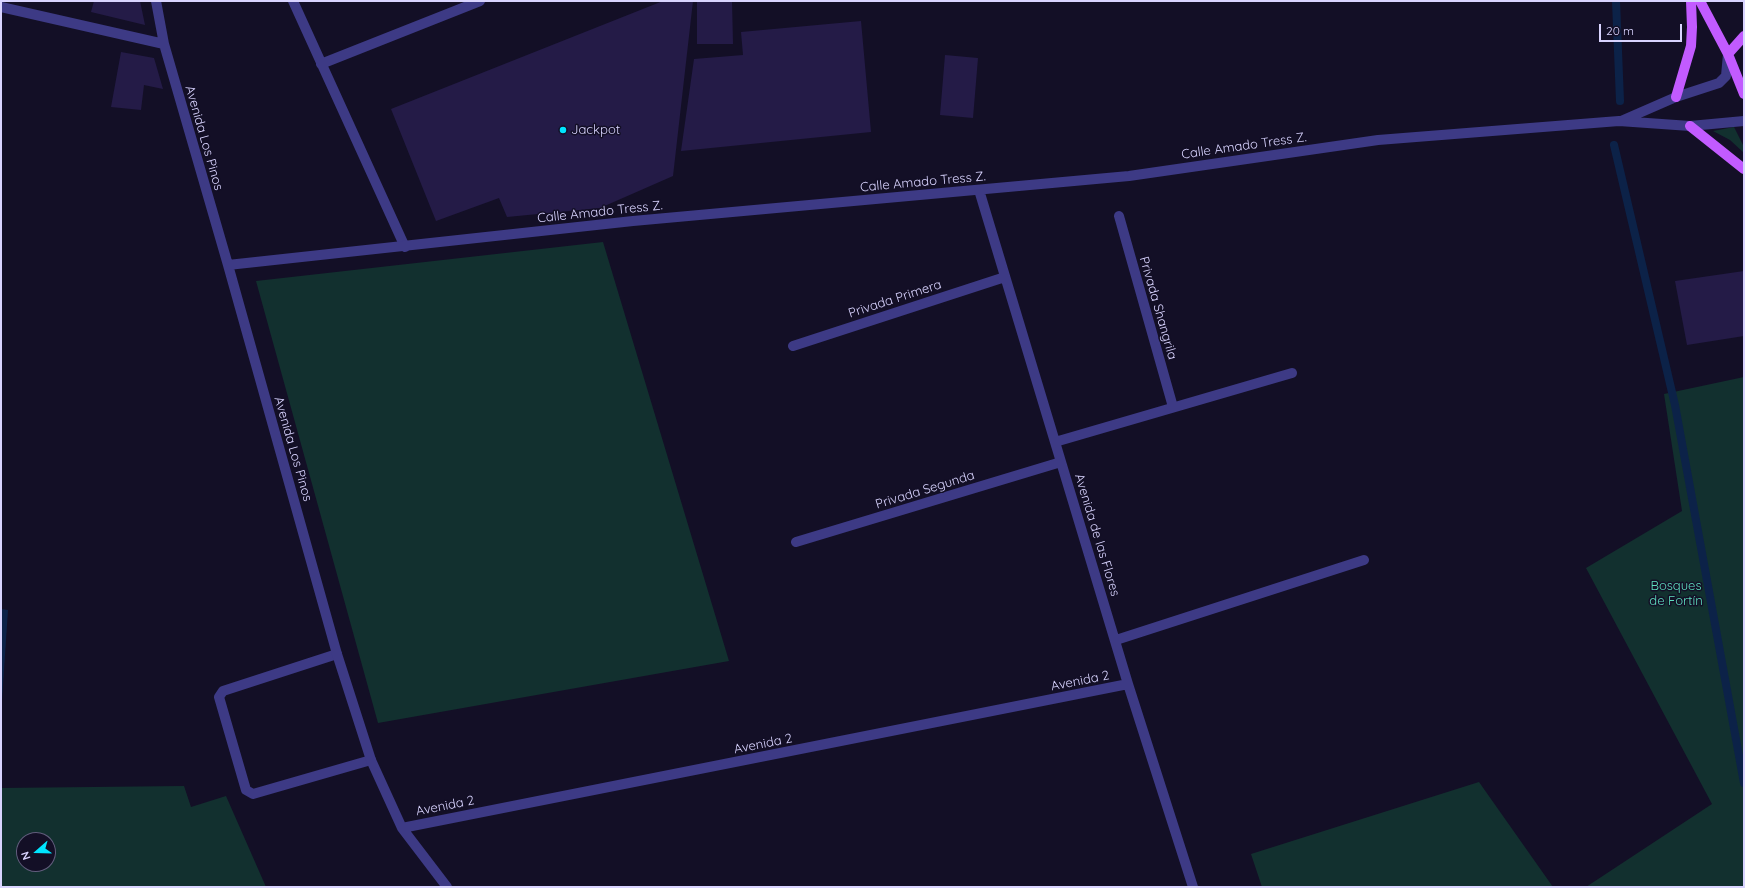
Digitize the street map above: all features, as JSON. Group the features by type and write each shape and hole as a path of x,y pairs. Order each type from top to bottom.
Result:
{"main road":[{"path":"1676,97 1691,46 1691,1"},
{"path":"1700,1 1728,54 1744,94"},
{"path":"1728,54 1744,36"},
{"path":"1690,126 1744,169"}],"street":[{"name":"Avenida Los Pinos","path":"156,1 164,44 228,265 337,654 371,760 402,828 446,887"},
{"path":"293,1 406,247"},
{"path":"321,64 457,6 480,1"},
{"path":"1,7 164,44"},
{"name":"Calle Amado Tress Z.","path":"1619,121 1676,97 1719,82 1726,76 1728,54"},
{"name":"Calle Amado Tress Z.","path":"228,265 406,247 633,221 1129,176 1378,140 1619,121 1690,126 1744,121"},
{"name":"Avenida de las Flores","path":"980,190 1128,684 1193,887"},
{"name":"Privada Shangrila","path":"1119,216 1173,408"},
{"name":"Privada Primera","path":"793,346 1005,277"},
{"path":"1055,442 1292,373"},
{"name":"Privada Segunda","path":"796,542 1061,462"},
{"path":"1116,640 1364,560"},
{"path":"337,654 223,691 220,697 246,790 253,794 371,760"},
{"name":"Avenida 2","path":"402,828 1128,684"}],"green space":[{"path":"1734,127 1744,147 1744,153 1730,140 1713,131"},
{"path":"603,242 729,661 378,723 256,281"},
{"name":"Bosques de Fortín","path":"1744,377 1744,887 1586,887 1712,804 1586,568 1682,511 1664,394"},
{"path":"1479,782 1553,887 1262,887 1251,854"},
{"path":"184,786 191,807 226,796 266,887 2,887 1,788"}],"water":[{"path":"1,609 8,610 1,715"}],"building":[{"path":"94,1 140,1 145,25 91,12"},
{"name":"Jackpot","path":"663,1 693,1 673,176 600,208 507,217 499,198 436,221 391,109"},
{"path":"697,1 732,1 733,44 697,44"},
{"path":"861,21 871,132 681,151 694,59 743,55 741,32"},
{"path":"121,52 154,58 163,89 144,85 141,110 111,107"},
{"path":"945,55 978,58 973,118 940,115"},
{"path":"1744,271 1744,336 1687,345 1675,281"}],"waterway":[{"path":"1616,1 1620,101"},
{"path":"1614,145 1675,405 1744,783"}],"place":[{"name":"Jackpot","path":"563,130"}]}
